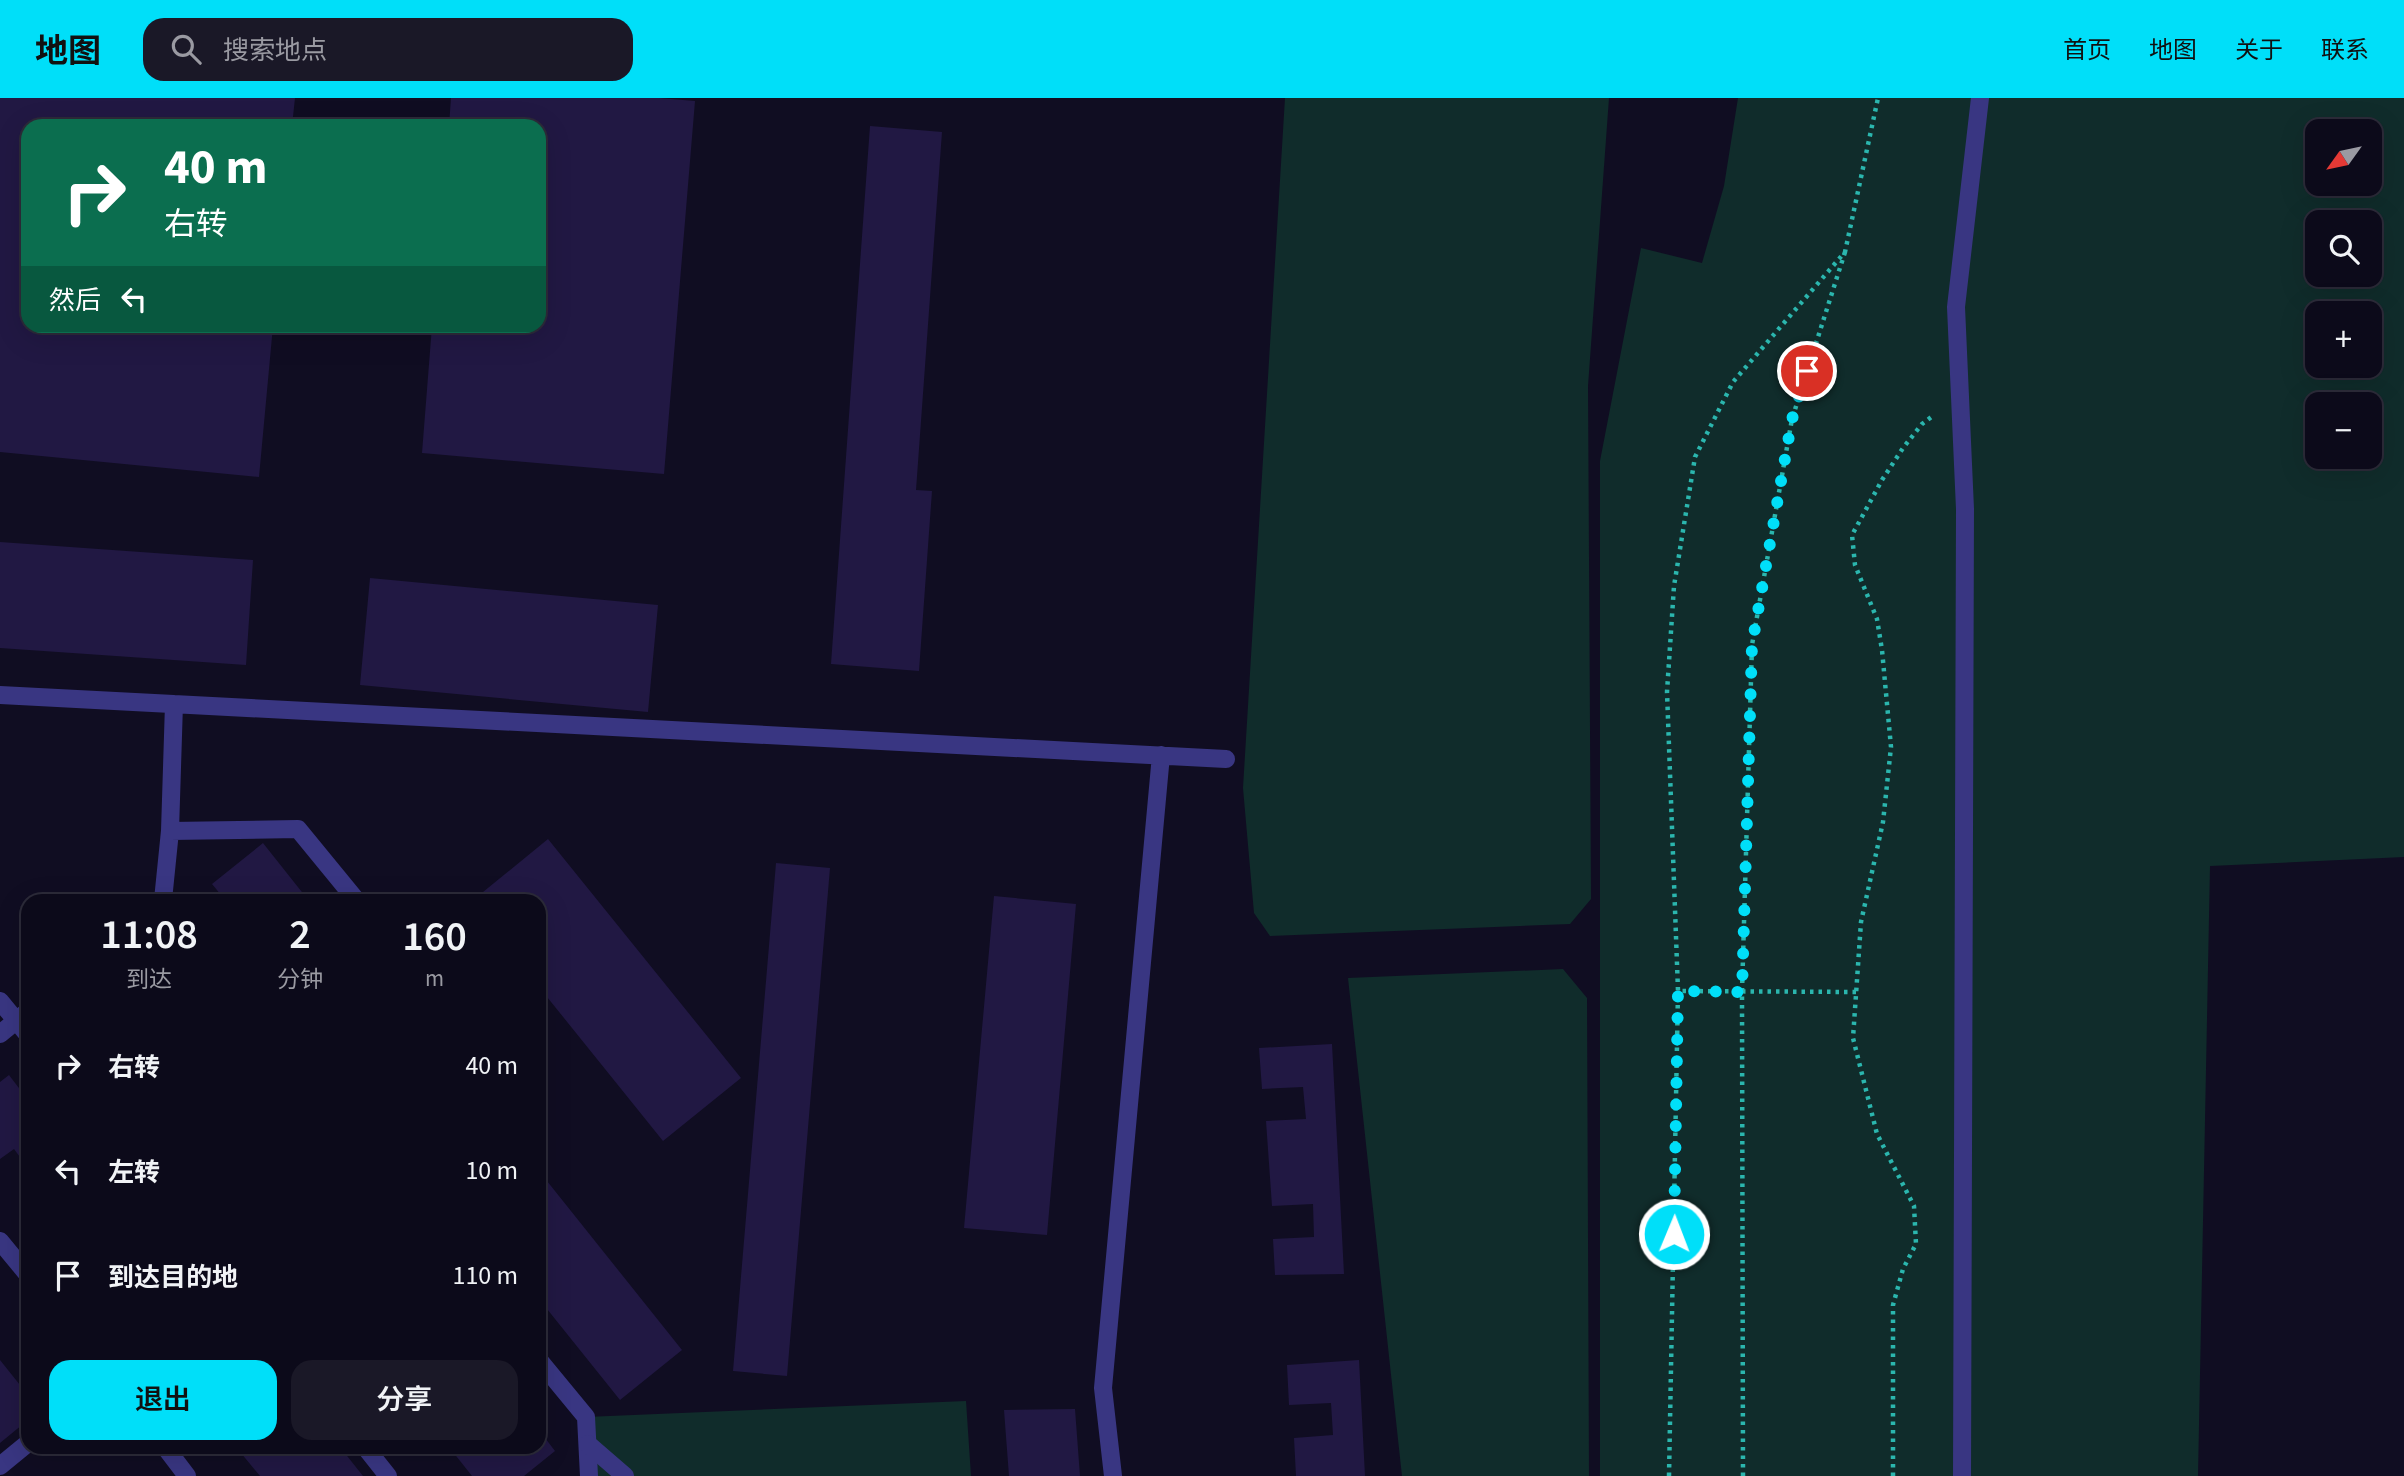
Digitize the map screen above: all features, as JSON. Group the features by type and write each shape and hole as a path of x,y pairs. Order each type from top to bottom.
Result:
{"street":[{"path":"1962,1476 1965,509 1956,307 1980,98"},
{"path":"0,695 1226,759"},
{"path":"164,894 170,831 174,704"},
{"path":"1113,1476 1103,1388 1161,755"},
{"path":"170,831 298,829 351,894"},
{"path":"0,1001 21,1015"},
{"path":"0,1034 21,1017"},
{"path":"0,1241 21,1266"},
{"path":"546,1368 586,1417 589,1476"},
{"path":"587,1444 625,1476"},
{"path":"0,1466 21,1449"},
{"path":"170,1454 187,1476"},
{"path":"371,1454 388,1476"}],"path":[{"path":"1743,1476 1742,992 1752,645 1792,419 1844,252 1878,98"},
{"path":"1669,1476 1678,991 1667,692 1674,586 1695,457 1733,382 1844,252"},
{"path":"1893,1476 1893,1305 1903,1269 1916,1244 1914,1206 1877,1134 1853,1038 1861,922 1883,822 1891,747 1877,619 1855,565 1852,535 1903,448 1922,424 1959,395"},
{"path":"1678,991 1856,992"}],"green space":[{"path":"1285,98 1609,98 1588,386 1591,899 1570,924 1270,936 1254,913 1243,788"},
{"path":"1738,98 2404,98 2404,857 2210,866 2198,1476 1600,1476 1600,461 1641,248 1702,263 1724,186"},
{"path":"1563,969 1587,998 1589,1476 1402,1476 1348,978"},
{"path":"966,1401 971,1476 589,1476 586,1417"}],"building":[{"path":"0,98 295,98 293,119 21,119 21,333 272,333 259,477 0,452"},
{"path":"451,98 659,98 695,101 664,474 422,453 431,333 546,333 546,119 450,119"},
{"path":"870,126 942,132 916,490 932,491 919,671 831,664"},
{"path":"0,542 253,560 246,665 0,648"},
{"path":"370,578 658,605 648,712 360,685"},
{"path":"548,839 741,1078 663,1141 546,996 546,894 481,894"},
{"path":"263,843 303,894 220,894 212,884"},
{"path":"776,863 830,868 787,1376 733,1371"},
{"path":"994,896 1076,904 1047,1235 964,1228"},
{"path":"1332,1044 1344,1274 1275,1275 1273,1239 1314,1237 1313,1204 1272,1206 1266,1121 1306,1119 1303,1087 1262,1089 1259,1048"},
{"path":"9,1075 21,1091 21,1158 14,1149 0,1159 0,1082"},
{"path":"546,1180 682,1350 620,1400 546,1308"},
{"path":"0,1360 21,1386 21,1426 0,1443"},
{"path":"1359,1360 1365,1476 1296,1476 1294,1438 1333,1435 1331,1403 1289,1405 1287,1365"},
{"path":"1075,1409 1080,1476 1009,1476 1004,1410"},
{"path":"546,1439 555,1451 524,1476 472,1476 455,1454 546,1454"},
{"path":"242,1454 346,1454 363,1476 260,1476"}],"route":[{"path":"1674,1234 1678,991 1742,992 1752,645 1792,419 1807,371"}]}
